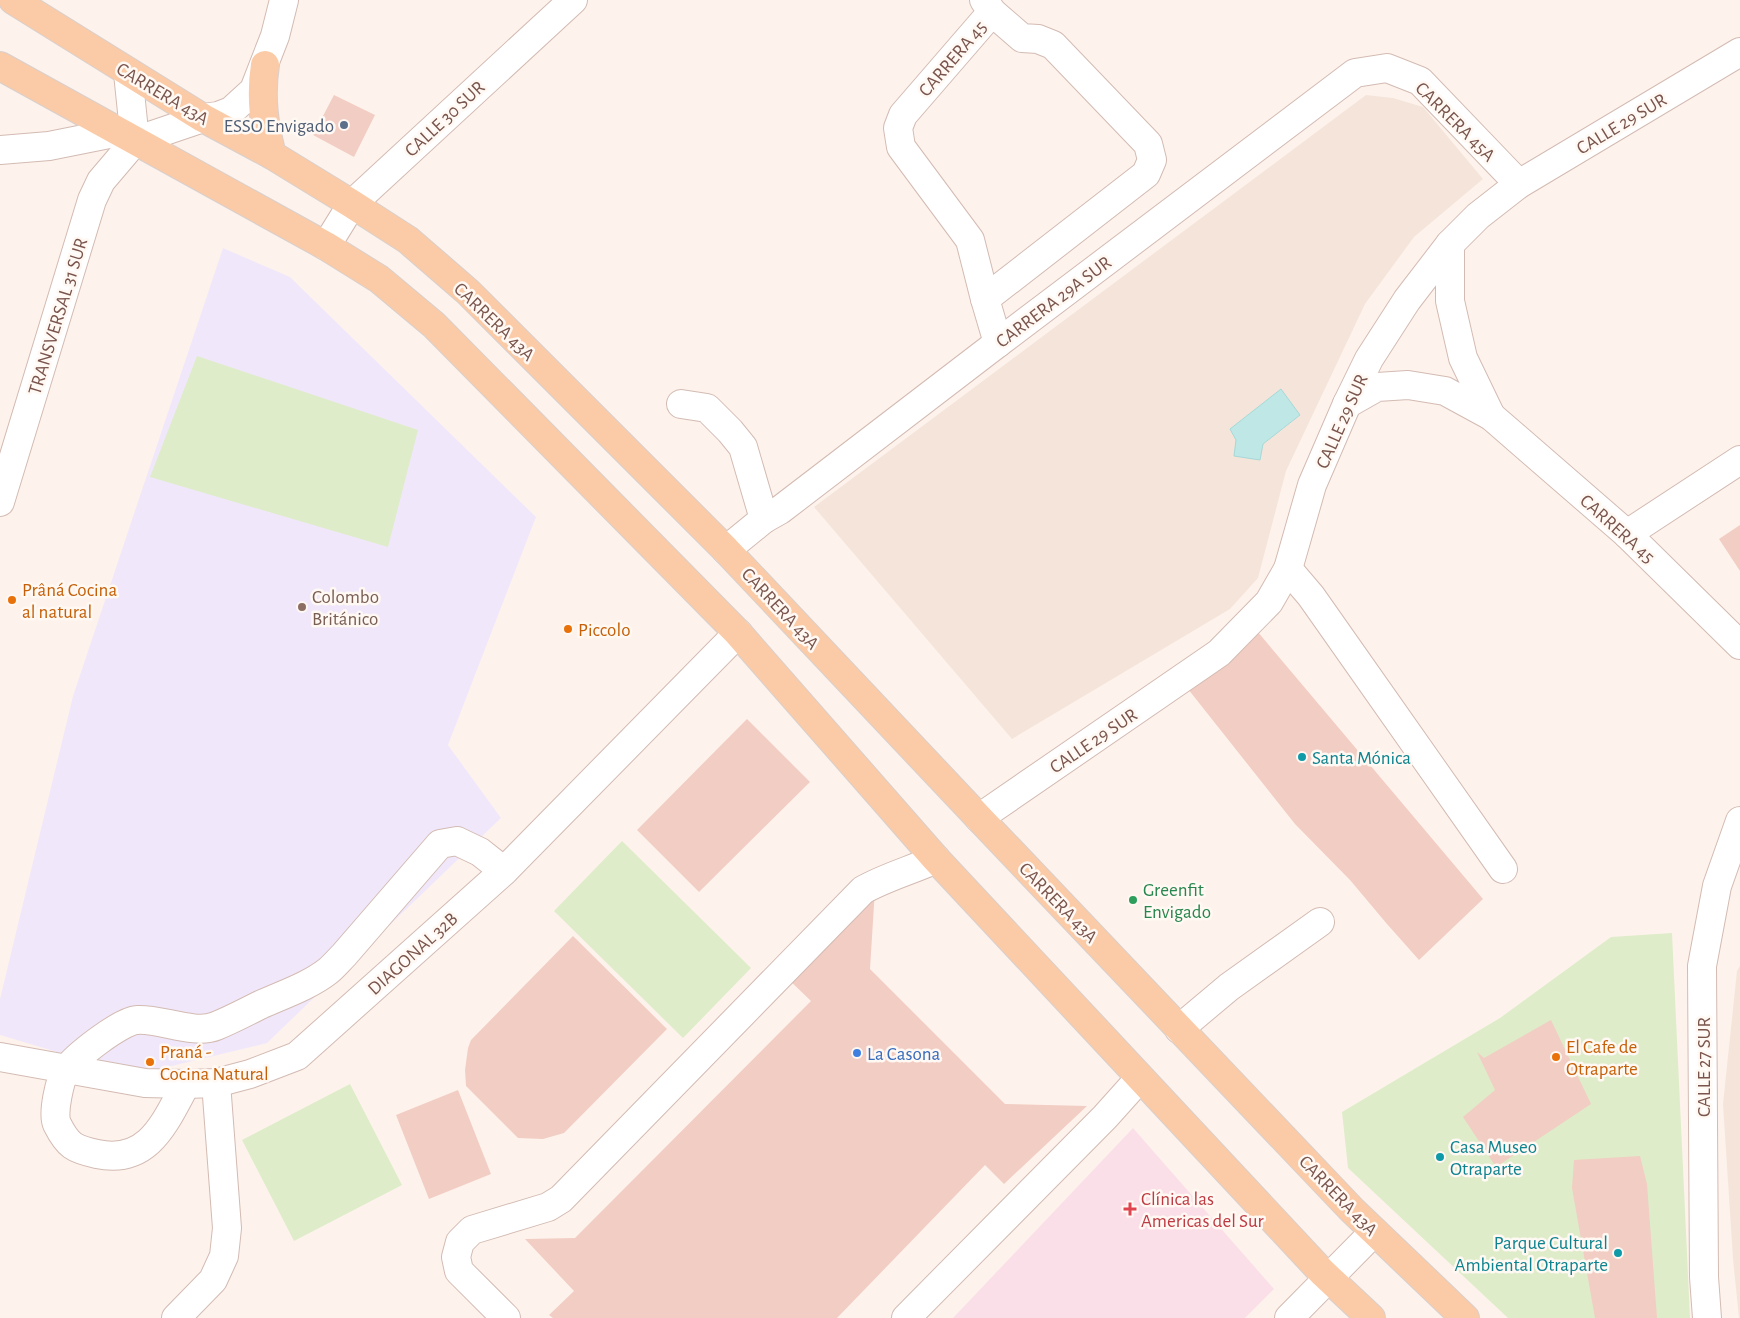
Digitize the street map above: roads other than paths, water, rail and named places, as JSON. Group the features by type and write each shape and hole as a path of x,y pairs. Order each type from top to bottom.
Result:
{"main road":[{"name":"CARRERA 43A","path":"16,1 203,118 272,155 408,240 468,292 726,550 1374,1232 1465,1318"},
{"path":"265,65 262,85 263,108 272,155"},
{"path":"0,66 326,246 379,279 434,325 738,633 936,859 1328,1278 1371,1318"}],"street":[{"path":"0,150 127,136 218,116 232,111 254,90 275,36 284,0"},
{"name":"CALLE 30 SUR","path":"326,246 352,204 574,0"},
{"path":"988,6 1022,38 1038,39 1053,45 1148,144 1152,160 1146,174 986,299 998,343"},
{"name":"CARRERA 45","path":"986,299 970,240 901,147 898,128 903,114 988,6"},
{"name":"CALLE 29 SUR","path":"979,818 1219,653 1270,602 1288,569 1312,485 1369,359 1407,300 1450,244 1478,216 1519,184 1740,52"},
{"name":"CARRERA 45A","path":"1387,68 1420,81 1519,184"},
{"name":"CARRERA 29A SUR","path":"726,550 764,519 780,510 1355,73 1387,68"},
{"path":"127,136 128,72"},
{"name":"TRANSVERSAL 31 SUR","path":"0,502 92,200 101,180 127,136"},
{"name":"CARRERA 45","path":"1450,244 1450,301 1463,358 1491,416"},
{"name":"CARRERA 45","path":"1347,404 1378,387 1408,385 1445,390 1491,416 1627,534 1740,645"},
{"path":"681,404 708,408 730,430 743,447 764,519"},
{"path":"1627,534 1740,460"},
{"path":"1288,569 1311,596 1503,869"},
{"name":"DIAGONAL 32B","path":"0,1057 145,1083 186,1084 216,1083 250,1074 296,1056 504,871 738,633"},
{"name":"CALLE 27 SUR","path":"1707,1318 1704,1277 1702,966 1717,886 1740,821"},
{"path":"186,1084 162,1127 146,1145 129,1155 110,1156 79,1150 65,1139 55,1120 55,1106 66,1070 96,1041 136,1020 196,1028 214,1027 327,972 440,844 457,841 480,852 504,871"},
{"path":"506,1318 459,1271 456,1257 460,1242 472,1230 548,1207 561,1200 863,890 881,880 918,868 936,859"},
{"path":"1179,1028 1229,986 1320,922"},
{"path":"906,1318 1105,1117 1140,1078"},
{"path":"176,1318 213,1280 224,1256 227,1228 216,1083"},
{"path":"1289,1318 1374,1232"}],"water":[{"path":"1281,389 1300,415 1263,444 1260,460 1234,456 1236,440 1230,429"}],"place":[{"name":"ESSO Envigado","path":"344,125"},
{"name":"Prâná Cocina al natural","path":"12,600"},
{"name":"Colombo Británico","path":"302,607"},
{"name":"Piccolo","path":"568,629"},
{"name":"Santa Mónica","path":"1302,757"},
{"name":"Greenfit Envigado","path":"1133,900"},
{"name":"La Casona","path":"857,1053"},
{"name":"El Cafe de Otraparte","path":"1556,1057"},
{"name":"Praná - Cocina Natural","path":"150,1062"},
{"name":"Casa Museo Otraparte","path":"1440,1157"},
{"name":"Clínica las Americas del Sur","path":"1130,1209"},
{"name":"Parque Cultural Ambiental Otraparte","path":"1618,1253"}]}
